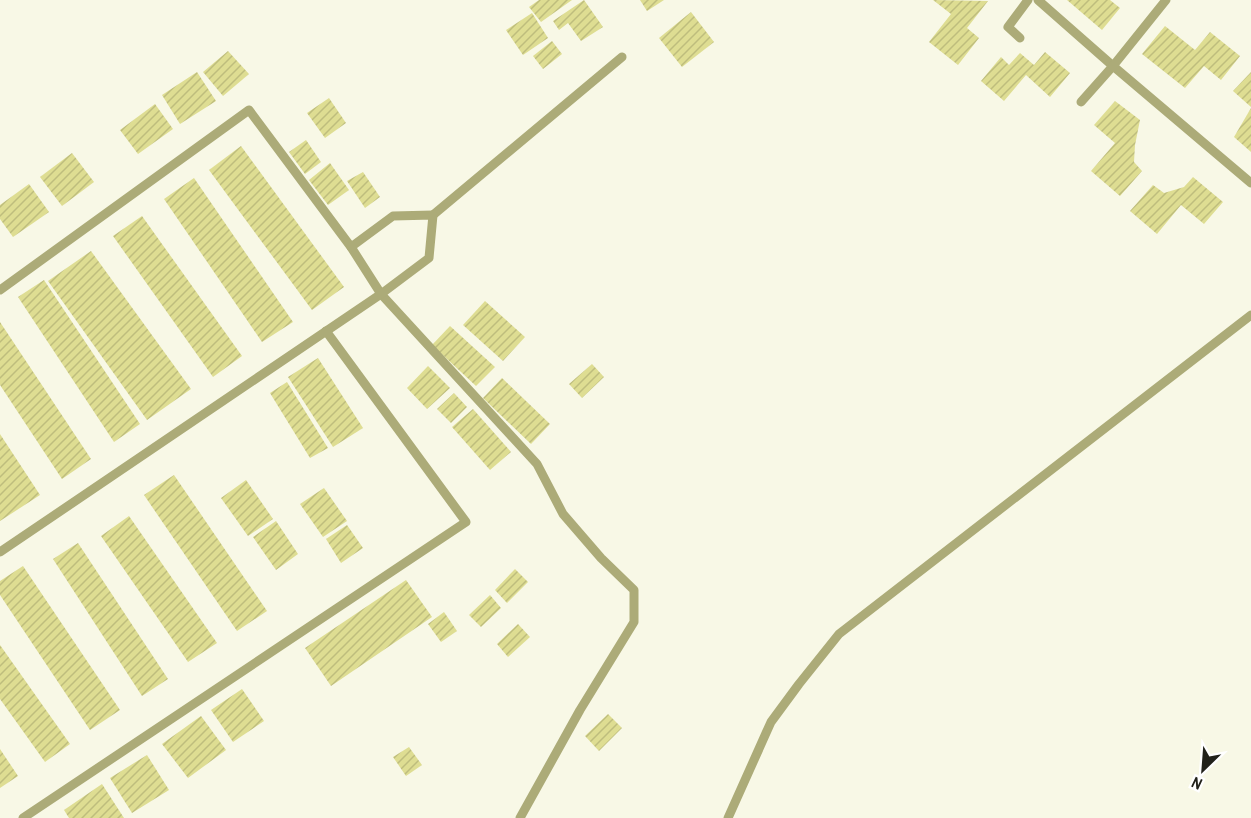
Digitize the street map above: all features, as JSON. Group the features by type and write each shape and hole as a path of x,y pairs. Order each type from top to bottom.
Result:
{"lane":[{"path":"1020,38 1008,27 1028,0"},
{"path":"1038,0 1251,183"},
{"path":"1081,102 1166,0"},
{"path":"351,247 393,216 433,215 622,57"},
{"path":"0,290 249,111 351,247 381,294 537,464 563,514 601,558 634,590 634,622 580,710 520,818"},
{"path":"0,552 381,294 429,258 433,215"},
{"path":"728,818 771,722 839,634 1251,315"},
{"path":"23,818 466,522 326,331"}],"building":[{"path":"539,0 572,0 541,22 529,7"},
{"path":"584,0 603,27 581,41 568,23 559,30 553,21"},
{"path":"640,0 664,0 647,11"},
{"path":"933,0 988,1 967,28 979,38 958,65 929,42 951,14"},
{"path":"1067,0 1110,0 1120,8 1102,30"},
{"path":"691,12 714,42 682,67 659,38"},
{"path":"532,13 548,38 523,55 506,30"},
{"path":"1165,26 1195,50 1210,32 1240,56 1221,80 1204,66 1185,88 1142,54"},
{"path":"552,41 562,54 543,69 533,56"},
{"path":"228,51 249,74 223,96 203,72"},
{"path":"1045,52 1070,73 1050,97 1026,75 1004,101 981,81 1001,57 1009,65 1020,53 1034,65"},
{"path":"197,72 216,101 180,124 162,95"},
{"path":"1251,72 1251,107 1233,91"},
{"path":"329,98 346,123 325,138 307,113"},
{"path":"1115,101 1140,120 1134,162 1142,171 1120,196 1091,171 1115,143 1094,125"},
{"path":"155,104 173,129 138,154 120,130"},
{"path":"1251,108 1251,152 1234,137"},
{"path":"306,140 321,162 305,174 289,152"},
{"path":"241,146 344,287 312,310 209,170"},
{"path":"72,153 94,182 62,206 40,177"},
{"path":"330,163 349,190 328,205 309,180"},
{"path":"363,172 380,197 365,208 347,181"},
{"path":"1193,177 1223,202 1204,224 1181,205 1157,234 1130,211 1153,185 1164,193 1184,187"},
{"path":"194,178 293,322 262,342 164,199"},
{"path":"29,184 49,212 13,237 0,219 0,205"},
{"path":"142,216 242,356 213,377 113,236"},
{"path":"91,251 191,389 147,420 48,281"},
{"path":"44,280 140,424 114,442 18,297"},
{"path":"485,301 525,337 503,361 463,325"},
{"path":"0,322 91,459 62,479 0,385"},
{"path":"450,326 495,367 476,386 432,345"},
{"path":"318,358 363,428 333,447 288,377"},
{"path":"592,364 604,377 582,398 569,384"},
{"path":"428,366 450,388 427,409 407,388"},
{"path":"502,378 550,424 531,444 483,398"},
{"path":"287,382 328,448 310,458 270,393"},
{"path":"454,393 467,407 451,423 437,409"},
{"path":"473,409 511,452 490,470 452,427"},
{"path":"0,434 40,495 0,521"},
{"path":"174,475 267,611 237,631 144,495"},
{"path":"246,480 273,519 248,536 221,498"},
{"path":"324,488 347,521 323,537 300,504"},
{"path":"129,516 217,643 188,662 101,536"},
{"path":"276,521 298,554 276,570 253,537"},
{"path":"347,525 363,548 341,563 326,539"},
{"path":"78,543 168,679 142,696 53,559"},
{"path":"23,566 120,710 90,730 0,595 0,581"},
{"path":"515,569 528,582 507,603 495,590"},
{"path":"406,580 432,617 331,686 305,648"},
{"path":"490,595 501,608 481,627 469,615"},
{"path":"444,612 457,631 441,642 428,624"},
{"path":"518,624 530,637 508,657 497,644"},
{"path":"0,645 70,744 45,762 0,699"},
{"path":"242,689 264,721 233,742 211,710"},
{"path":"608,714 622,728 599,751 585,736"},
{"path":"201,716 226,750 188,778 162,744"},
{"path":"409,747 422,765 406,776 393,757"},
{"path":"0,749 18,776 0,788"},
{"path":"147,755 169,790 132,813 110,778"},
{"path":"102,784 124,818 69,818 64,810"}]}
